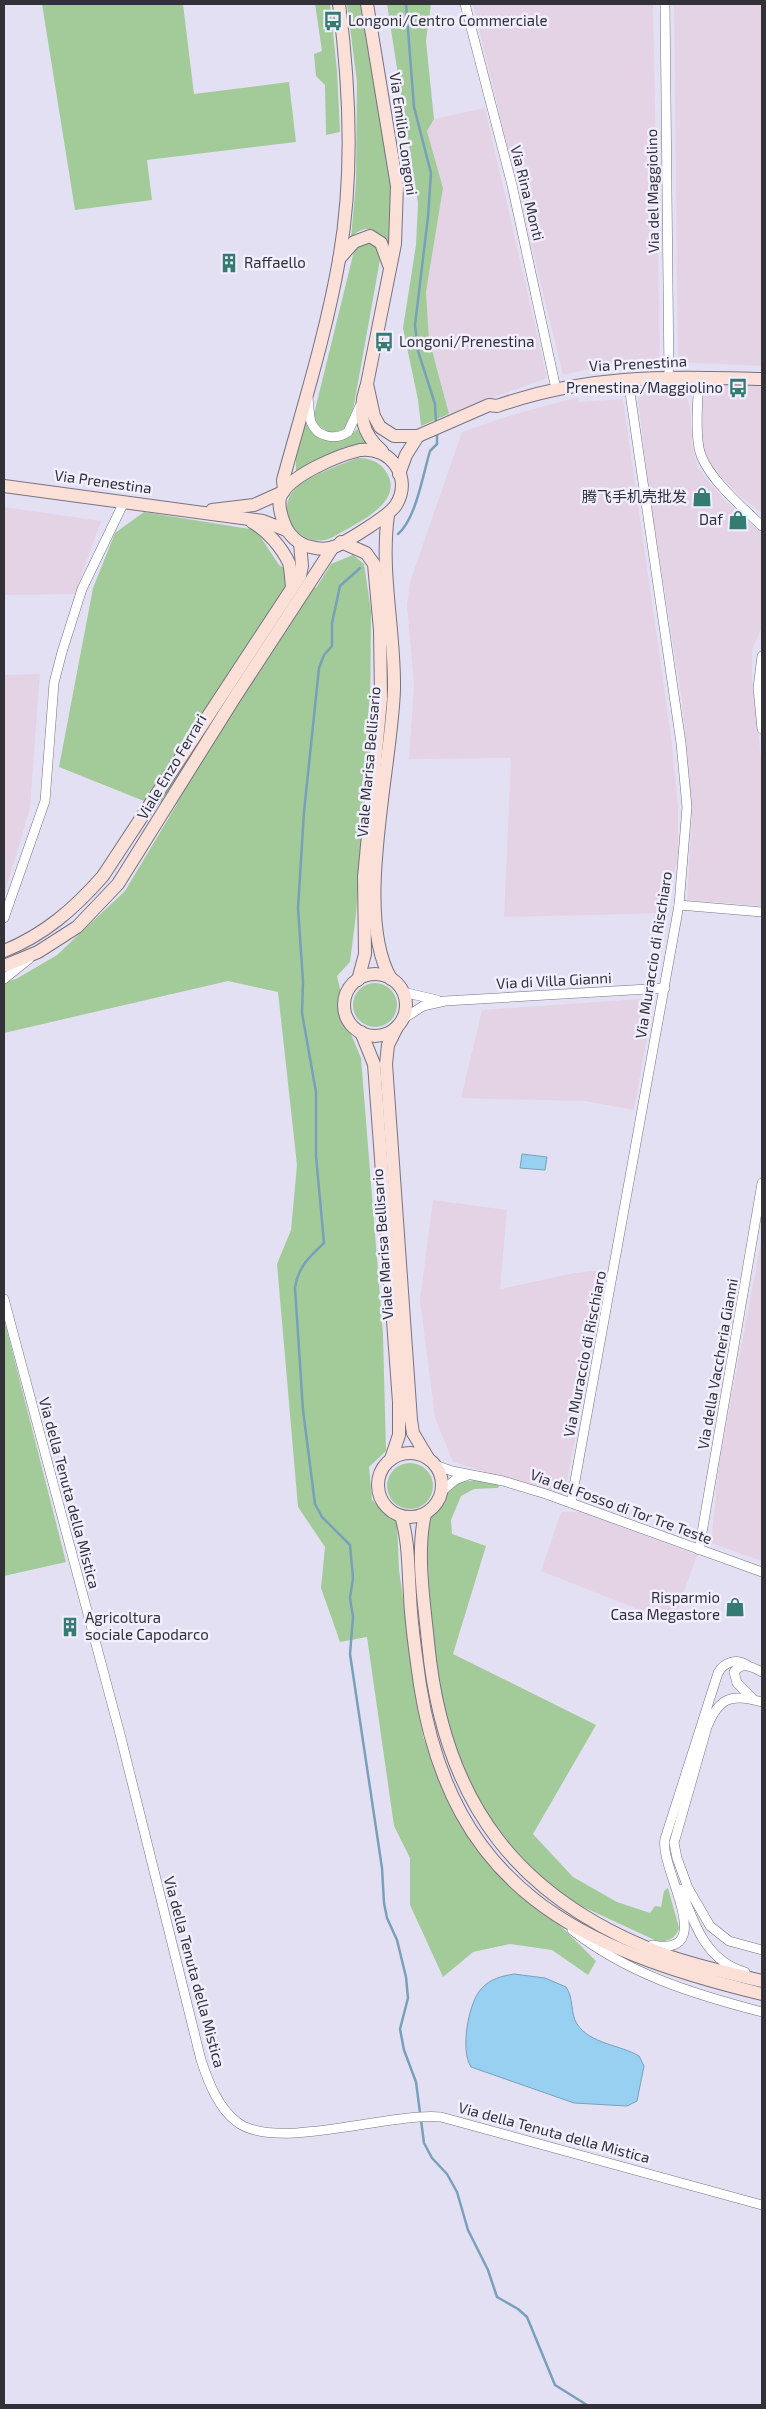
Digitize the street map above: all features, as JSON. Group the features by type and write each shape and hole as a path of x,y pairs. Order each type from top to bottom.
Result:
{"main road":[{"path":"339,4 344,44 349,122 347,190 339,259 326,322 283,480 280,509 286,530 300,543 314,548 337,545 388,515 398,501 401,487 400,474 406,455 418,436"},
{"name":"Via Emilio Longoni","path":"367,4 397,186 395,244 367,384 374,416 380,427 394,436 418,436"},
{"name":"Via Emilio Longoni","path":"339,259 354,242 364,237 374,237 380,240 386,252 390,270"},
{"name":"Via Prenestina","path":"418,436 489,405 497,406 556,389 594,382 669,378 762,379"},
{"path":"367,384 362,402 362,421 366,432 373,444 392,460 400,474"},
{"path":"283,491 299,477 340,456 364,450 385,454"},
{"name":"Via Prenestina","path":"4,486 263,521 286,530"},
{"name":"Via Prenestina","path":"197,511 245,508 283,491"},
{"name":"Viale Marisa Bellisario","path":"388,515 385,552 394,687 392,733 377,853 375,908 377,944 380,958 391,979"},
{"path":"248,520 270,536 285,558 290,566 292,587"},
{"name":"Viale Enzo Ferrari","path":"4,951 34,937 58,921 103,876 302,572 300,543"},
{"name":"Viale Marisa Bellisario","path":"337,545 366,553 374,564 382,669 380,732 364,877 365,954 358,980"},
{"name":"Viale Enzo Ferrari","path":"4,966 38,952 78,927 118,884 234,696 337,545"},
{"path":"373,974 391,979 403,992 405,1006 400,1023 390,1033 380,1036 361,1032 350,1022 344,1006 347,993 358,980 373,974"},
{"name":"Viale Marisa Bellisario","path":"400,1023 388,1045 386,1064 413,1432 431,1462"},
{"name":"Viale Marisa Bellisario","path":"361,1032 374,1064 398,1392 399,1435 391,1459"},
{"path":"410,1453 431,1462 440,1473 442,1491 438,1500 425,1514 417,1517 401,1516 384,1505 378,1486 384,1466 391,1459 410,1453"},
{"path":"425,1514 421,1543 427,1633 433,1682 446,1738 466,1789 491,1832 522,1868 568,1905 625,1938 687,1962 762,1982"},
{"path":"401,1516 406,1539 411,1617 429,1729 439,1762 451,1791 476,1836 511,1880 536,1902 583,1932 646,1961 683,1974 762,1994"}],"street":[{"name":"Via Rina Monti","path":"465,4 512,186 556,389"},
{"name":"Via del Maggiolino","path":"665,4 669,378"},
{"path":"699,378 698,443 701,454 708,467 729,493 762,526"},
{"name":"Via Muraccio di Rischiaro","path":"571,1503 679,905 686,807 681,743 628,379"},
{"path":"308,390 312,423 319,432 331,437 344,435 350,429 362,402"},
{"path":"4,918 45,801 54,683 62,652 82,589 124,502"},
{"path":"762,656 758,688 762,729"},
{"path":"679,905 762,912"},
{"path":"4,979 38,952"},
{"name":"Via di Villa Gianni","path":"400,1023 423,1006 445,1001 664,988"},
{"name":"Via di Villa Gianni","path":"403,992 445,1001"},
{"name":"Via della Vaccheria Gianni","path":"699,1550 762,1183"},
{"name":"Via della Tenuta della Mistica","path":"4,1299 120,1734 201,2060 213,2090 223,2108 235,2121 245,2128 263,2132 300,2133 414,2117 441,2117 762,2205"},
{"name":"Via del Fosso di Tor Tre Teste","path":"431,1462 468,1475 503,1481 571,1503 762,1572"},
{"path":"442,1491 455,1480 468,1475"},
{"path":"625,1938 664,1946 676,1943 684,1935 684,1917 665,1860 664,1842 718,1673 723,1666 739,1661 762,1672"},
{"path":"747,1665 738,1667 734,1672 734,1677 740,1687 758,1700"},
{"path":"758,1700 740,1697 729,1699 720,1703 714,1711 674,1843 672,1857 674,1870 703,1940 719,1959 726,1964 762,1976"},
{"path":"674,1843 685,1880 710,1926 729,1941 762,1950"},
{"path":"536,1902 595,1947 639,1972 687,1991 762,2012"}],"shaded area":[{"path":"473,4 653,4 660,365 616,363 563,375"},
{"path":"674,4 762,4 762,366 678,362"},
{"path":"485,108 547,378 449,414 429,339 426,292 443,188 427,131 434,119"},
{"path":"703,384 762,385 762,513 740,496 712,467 702,445"},
{"path":"644,389 684,389 690,408 692,445 698,468 724,500 762,533 762,626 752,650 752,677 762,766 762,906 687,900 692,818 688,760 682,700 650,498 638,398"},
{"path":"579,397 579,402 623,399 671,736 678,806 678,853 667,913 504,917 511,758 409,759 414,685 407,605 410,582 462,432 508,416"},
{"path":"4,507 101,521 75,594 4,595"},
{"path":"40,674 30,808 4,896 4,675"},
{"path":"654,998 634,1110 585,1101 461,1098 482,1010"},
{"path":"433,1200 507,1210 500,1289 575,1273 602,1270 598,1318 564,1496 453,1462 435,1418 420,1300"},
{"path":"762,1237 762,1561 711,1543 719,1464"},
{"path":"561,1512 582,1512 697,1555 673,1623 541,1571"}],"green space":[{"path":"42,4 183,4 194,94 289,82 296,142 147,160 152,200 75,210"},
{"path":"315,4 330,4 337,71 340,132 326,135 325,85 316,76 314,54 322,51"},
{"path":"347,4 360,4 391,186 389,243 375,231 365,229 360,230 351,238 356,182 357,82"},
{"path":"387,4 431,4 426,41 434,119 427,131 443,188 426,292 429,339 449,414 421,426 418,400 403,328 416,245 418,203"},
{"path":"371,240 381,254 352,416 344,429 329,433 317,424 314,414 354,251 356,246"},
{"path":"306,420 315,434 321,438 336,440 351,435 357,429 366,443 348,447 296,473 296,457"},
{"path":"358,458 373,461 385,470 390,481 390,492 385,502 366,518 335,536 324,540 313,540 303,536 289,520 287,510 288,500 294,490 315,476"},
{"path":"144,512 256,530 279,565 316,588 331,564 353,555 364,564 371,611 370,735 356,915 350,962 337,976 349,1029 361,1058 383,1334 386,1451 369,1467 372,1500 397,1521 399,1570 423,1737 470,1836 596,1961 588,1975 552,1950 510,1944 473,1952 443,1977 410,1905 410,1858 394,1826 367,1637 340,1642 321,1588 325,1547 298,1507 277,1264 291,1230 297,1165 278,992 228,981 4,1033 4,982 16,979 57,955 125,891 177,804 144,801 59,767 93,588 115,533"},
{"path":"379,983 391,989 396,997 396,1013 391,1021 383,1026 371,1027 359,1021 354,1013 353,1001 359,989 367,984"},
{"path":"4,1319 66,1562 4,1576"},
{"path":"410,1463 423,1467 429,1473 433,1486 429,1499 423,1505 410,1509 397,1505 391,1499 387,1486 391,1473 397,1467"},
{"path":"477,1480 500,1484 498,1488 474,1489 461,1496 451,1520 452,1534 486,1546 453,1654 596,1725 533,1834 573,1877 617,1902 650,1913 655,1906 661,1907 664,1891 668,1888 679,1928 674,1937 669,1940 659,1942 566,1899 549,1885 493,1827 474,1793 445,1718 431,1625 426,1526 448,1490 461,1482"}],"water":[{"path":"522,1154 547,1157 545,1170 520,1168"},
{"path":"514,1974 545,1978 566,1987 570,1996 573,2015 583,2031 598,2040 639,2056 644,2066 637,2101 627,2106 574,2103 471,2067 466,2050 467,2027 469,2015 477,1995 492,1980"}],"waterway":[{"path":"406,4 414,107 431,173 428,217 415,325 418,351 435,404 436,422"},
{"path":"398,534 410,518 430,451 437,444 437,433"},
{"path":"360,568 340,586 332,623 332,646 324,655 319,668 304,812 298,908 303,981 302,1013 316,1092 316,1156 324,1243 302,1268 295,1288 303,1410 315,1504 322,1517 350,1545 353,1578 350,1598 353,1617 350,1654 382,1868 384,1903 387,1918 397,1940 406,1977 408,1998 400,2029 404,2050 416,2082 424,2143 432,2158 447,2174 457,2192 468,2230 488,2270 497,2297 518,2309 527,2317 555,2385 587,2405"}],"place":[{"name":"Longoni/Centro Commerciale","path":"333,21"},
{"name":"Raffaello","path":"229,263"},
{"name":"Longoni/Prenestina","path":"384,342"},
{"name":"Prenestina/Maggiolino","path":"738,388"},
{"name":"腾飞手机壳批发","path":"702,497"},
{"name":"Daf","path":"738,520"},
{"name":"Risparmio Casa Megastore","path":"735,1607"},
{"name":"Agricoltura sociale Capodarco","path":"70,1627"}]}
